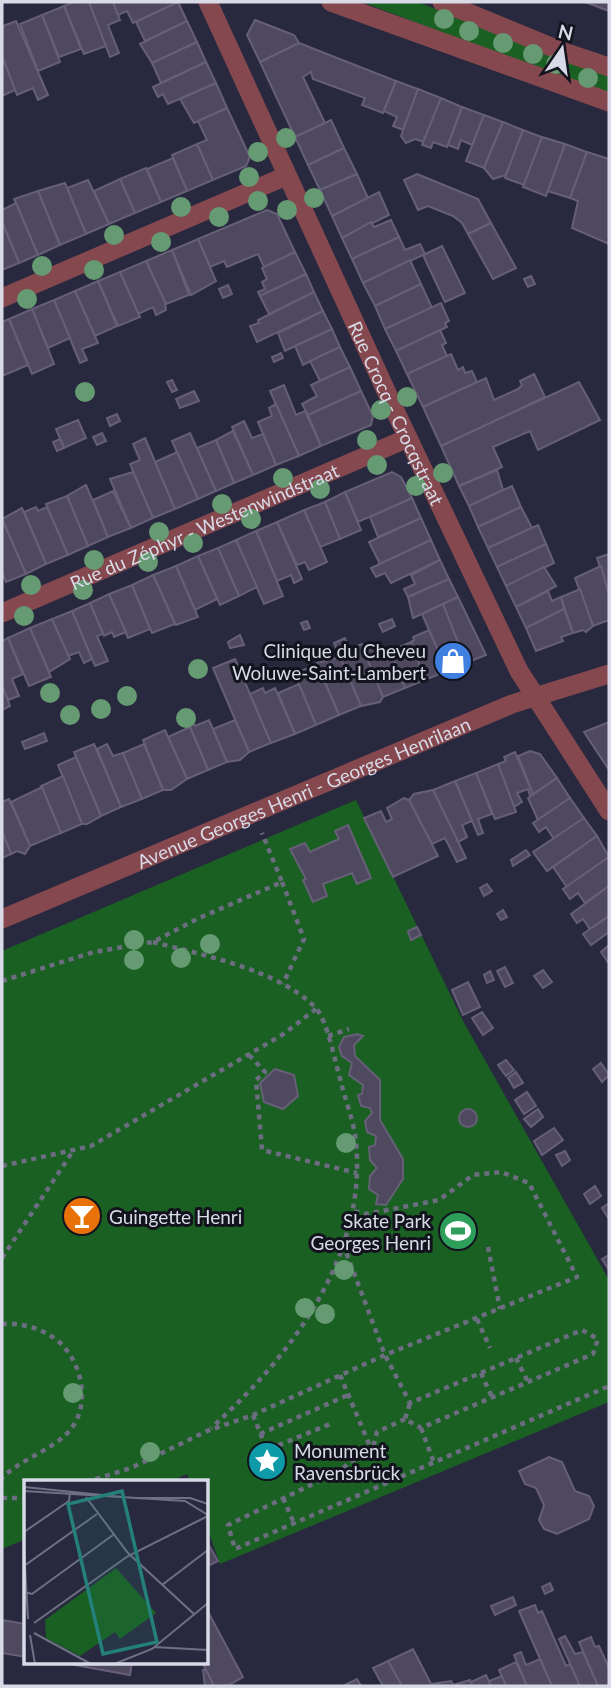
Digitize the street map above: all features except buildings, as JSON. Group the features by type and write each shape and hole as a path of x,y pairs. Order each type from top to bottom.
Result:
{"street":[{"name":"Rue Crocq - Crocqstraat","path":"208,2 408,438 534,698 609,811"},
{"path":"331,2 609,102"},
{"path":"442,2 609,67"},
{"path":"2,298 286,176"},
{"name":"Rue du Zéphyr - Westenwindstraat","path":"2,613 408,438"},
{"name":"Avenue Georges Henri - Georges Henrilaan","path":"2,919 254,811 534,698 609,674"}],"path":[{"path":"265,840 304,939 283,984"},
{"path":"2,981 94,952 153,942 197,919 282,882"},
{"path":"153,942 210,957 283,984 316,1009 328,1036 355,1133 357,1173 353,1211 323,1292 296,1337 274,1366 207,1431"},
{"path":"2,1166 92,1146 249,1055 316,1009"},
{"path":"328,1036 349,1029"},
{"path":"249,1055 265,1072 256,1080 262,1150 357,1173"},
{"path":"2,1258 73,1150"},
{"path":"92,1480 131,1468 207,1431 253,1415 385,1355 577,1277 529,1183 501,1172 473,1175 439,1200 367,1214 353,1211"},
{"path":"343,1243 385,1355 410,1402 405,1419 377,1432 372,1452"},
{"path":"488,1247 500,1309"},
{"path":"477,1319 490,1348"},
{"path":"2,1324 35,1329 60,1342 79,1373 82,1398 74,1423 63,1439 13,1466 2,1478"},
{"path":"410,1402 582,1330 598,1339 593,1354 421,1428"},
{"path":"516,1358 528,1382"},
{"path":"481,1373 492,1398"},
{"path":"340,1375 372,1452"},
{"path":"372,1452 349,1462 342,1470 228,1525 235,1549 609,1386"},
{"path":"260,1434 348,1395"},
{"path":"253,1415 267,1450 330,1424"},
{"path":"405,1419 421,1428 434,1463"},
{"path":"283,1498 294,1523"},
{"path":"2,1500 24,1499"}],"green space":[{"path":"362,2 417,2 609,72 609,96"},
{"path":"356,800 464,1023 609,1280 609,1402 220,1564 208,1530 208,1480 190,1480 187,1474 174,1480 24,1480 24,1540 2,1549 2,951"}],"place":[{"name":"Clinique du Cheveu Woluwe-Saint-Lambert","path":"453,661"},
{"name":"Guingette Henri","path":"82,1216"},
{"name":"Skate Park Georges Henri","path":"458,1231"},
{"name":"Monument Ravensbrück","path":"267,1461"}]}
